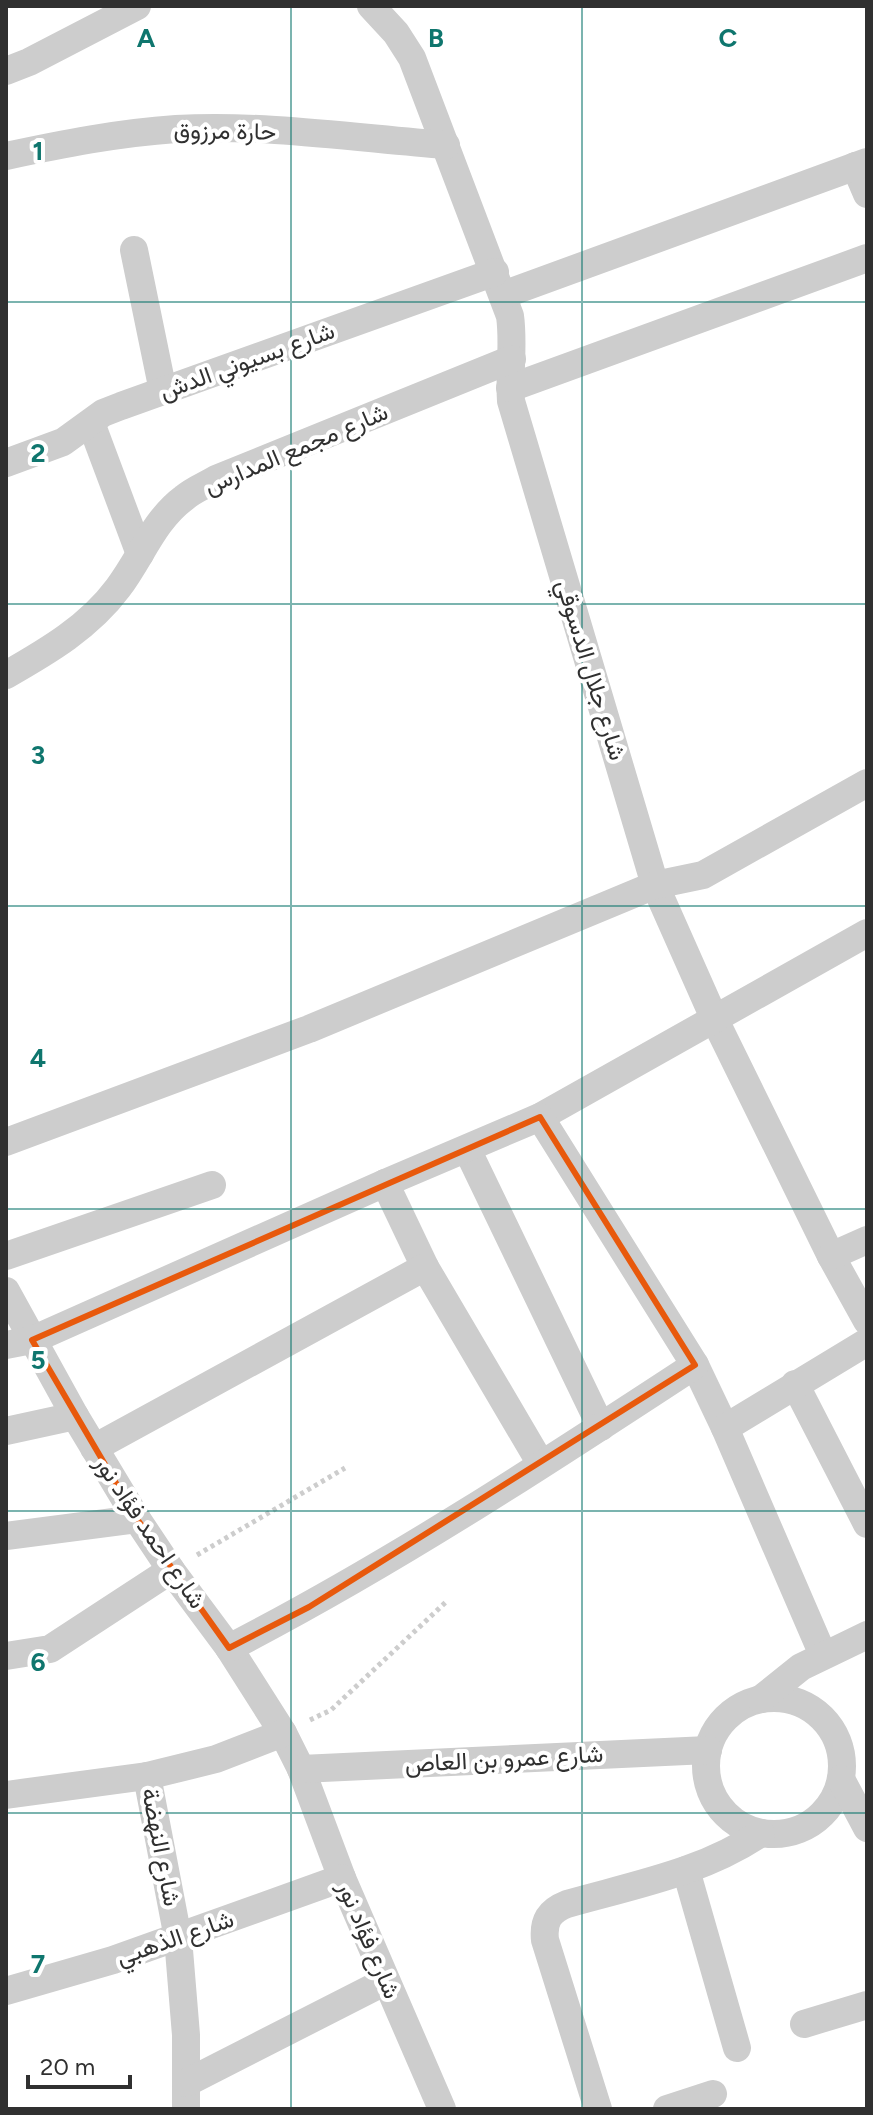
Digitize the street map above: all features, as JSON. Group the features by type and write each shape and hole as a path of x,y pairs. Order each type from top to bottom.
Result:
{"street":[{"path":"6,71 137,6"},
{"name":"شارع جلال الدسوقي","path":"371,6 396,33 412,58 510,316 513,337 510,388 516,416 655,885 714,1018 831,1256 867,1321"},
{"name":"حارة مرزوق","path":"6,156 124,133 179,129 234,129 446,145"},
{"path":"861,164 867,194"},
{"name":"شارع بسيوني الدش","path":"6,463 63,442 103,413 163,391 861,164"},
{"path":"134,250 163,391"},
{"path":"510,388 867,258"},
{"name":"شارع مجمع المدارس","path":"6,675 60,644 91,618 118,588 159,523 184,497 216,479 512,359"},
{"path":"91,423 140,554"},
{"path":"6,1142 309,1029 655,885 703,875 867,783"},
{"path":"19,1343 540,1117 867,933"},
{"path":"540,1117 695,1365 823,1655"},
{"path":"467,1149 601,1427"},
{"path":"385,1183 425,1267 541,1464"},
{"path":"6,1256 212,1185"},
{"path":"831,1256 867,1240"},
{"path":"94,1448 425,1267"},
{"name":"شارع احمد فؤاد نور","path":"6,1291 19,1343 75,1416 137,1519 229,1648 283,1733 301,1769"},
{"path":"725,1428 867,1342"},
{"path":"229,1648 309,1607 601,1427 695,1365"},
{"path":"795,1384 867,1524"},
{"path":"6,1431 75,1416"},
{"path":"6,1536 137,1519"},
{"path":"6,1656 50,1649 171,1570"},
{"path":"761,1699 801,1667 867,1635"},
{"path":"781,1698 799,1702 816,1712 838,1742 842,1761 841,1779 835,1795 812,1822 797,1830 761,1833 744,1827 729,1817 717,1803 709,1786 706,1768 708,1750 715,1732 727,1717 743,1705 761,1699 781,1698"},
{"path":"6,1795 147,1776 216,1759 283,1733"},
{"name":"شارع عمرو بن العاص","path":"301,1769 708,1750"},
{"name":"شارع فؤاد نور","path":"301,1769 342,1878 442,2109"},
{"name":"شارع النهضة","path":"147,1776 178,1938 184,1987 180,2101"},
{"path":"841,1779 867,1828"},
{"path":"598,2109 545,1940 544,1928 548,1917 556,1908 567,1904 686,1870 738,1848 761,1833"},
{"path":"686,1870 737,2048"},
{"name":"شارع الذهبي","path":"6,1991 113,1960 342,1878"},
{"path":"180,2101 386,1981"},
{"path":"804,2024 867,2005"},
{"path":"667,2109 713,2094"}],"path":[{"path":"171,1570 345,1468"},
{"path":"283,1733 331,1710 447,1601"}],"highlighted area":[{"path":"540,1117 695,1365 309,1607 229,1648 137,1519 32,1340"}]}
